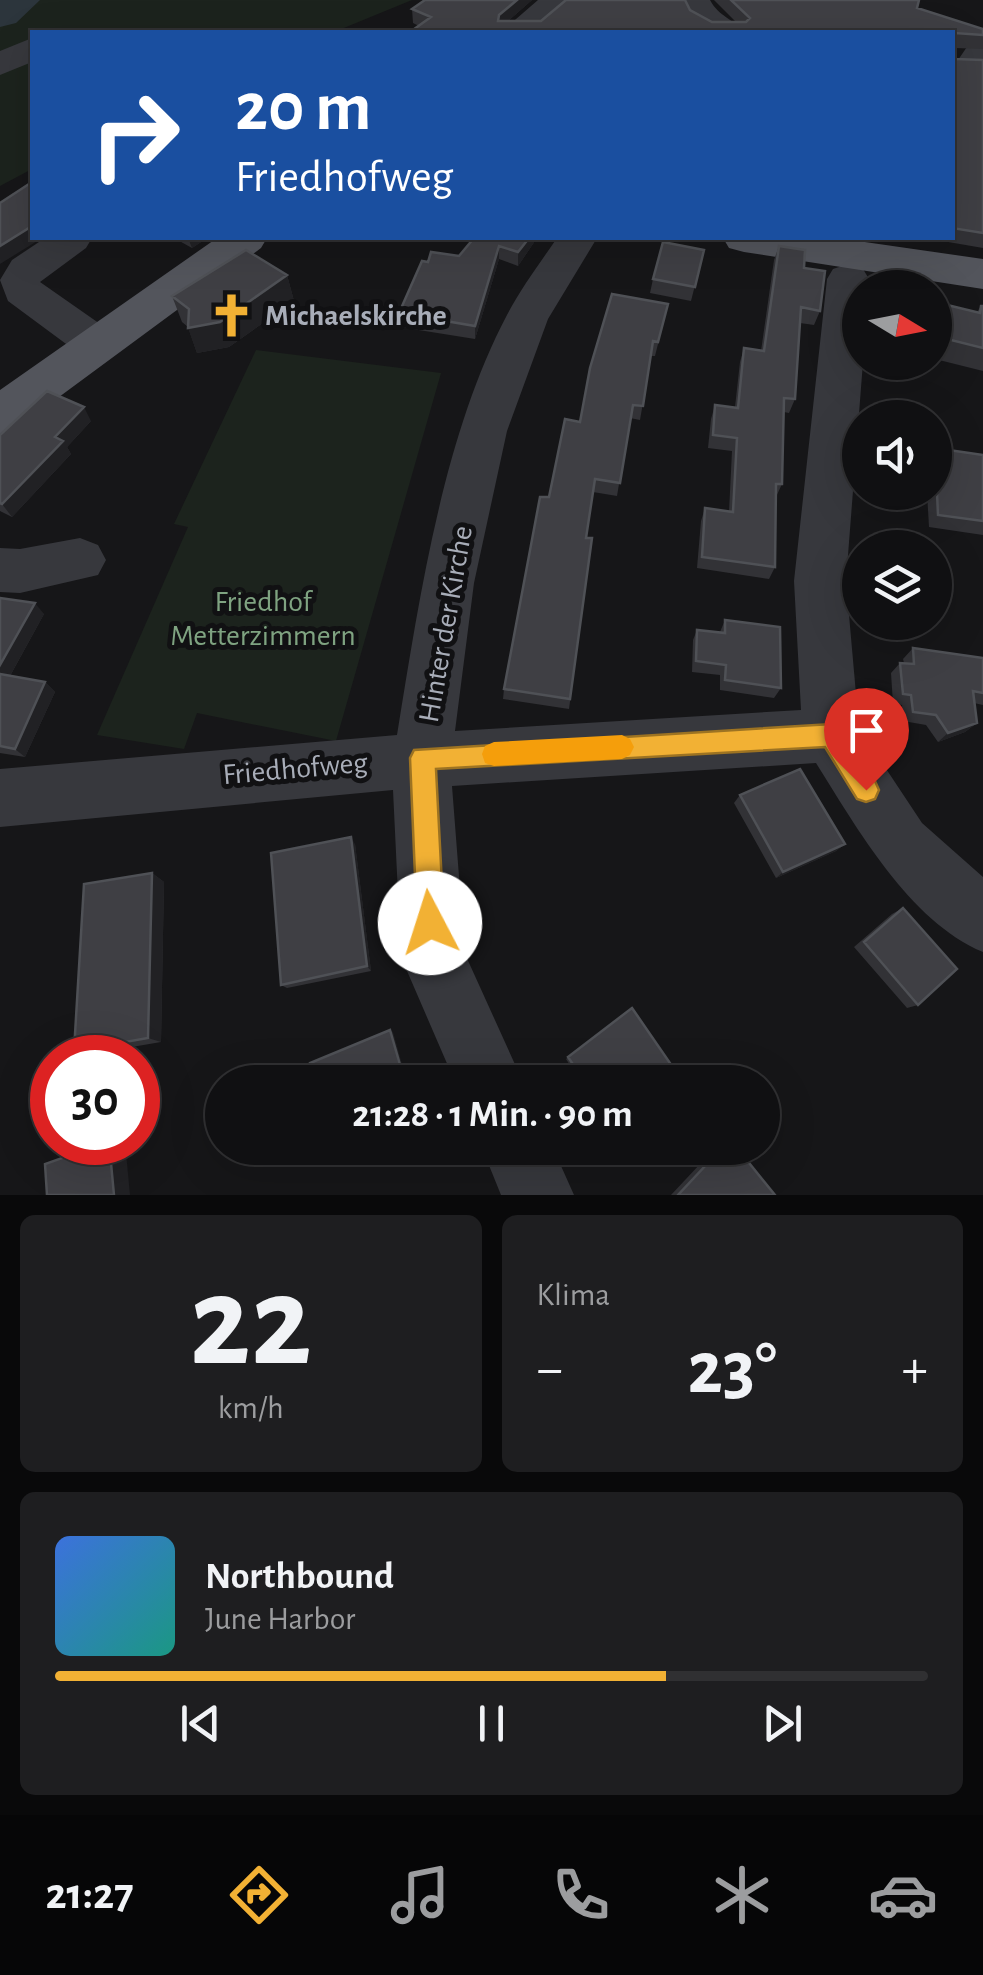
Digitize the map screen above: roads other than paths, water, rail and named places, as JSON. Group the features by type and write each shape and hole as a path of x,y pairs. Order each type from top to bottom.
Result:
{"main road":[{"path":"2,420 97,344 243,240"},
{"path":"757,240 983,274"}],"street":[{"path":"520,30 558,0"},
{"path":"694,0 704,22 722,30"},
{"path":"0,65 30,49"},
{"path":"69,240 27,270 19,284 23,291 97,344"},
{"name":"Hinter der Kirche","path":"481,1065 433,957 424,854 422,758 448,584 484,431 527,318 576,240"},
{"path":"842,344 820,581 832,735 900,844 983,920"},
{"path":"0,570 20,571 80,560"},
{"name":"Friedhofweg","path":"0,798 188,777 422,758 832,735"},
{"path":"525,1165 538,1195"}],"waterway":[{"path":"0,14 18,0"}],"place":[{"name":"Michaelskirche","path":"232,315"}],"park label":[{"name":"Friedhof Metterzimmern","path":"263,618"}]}
